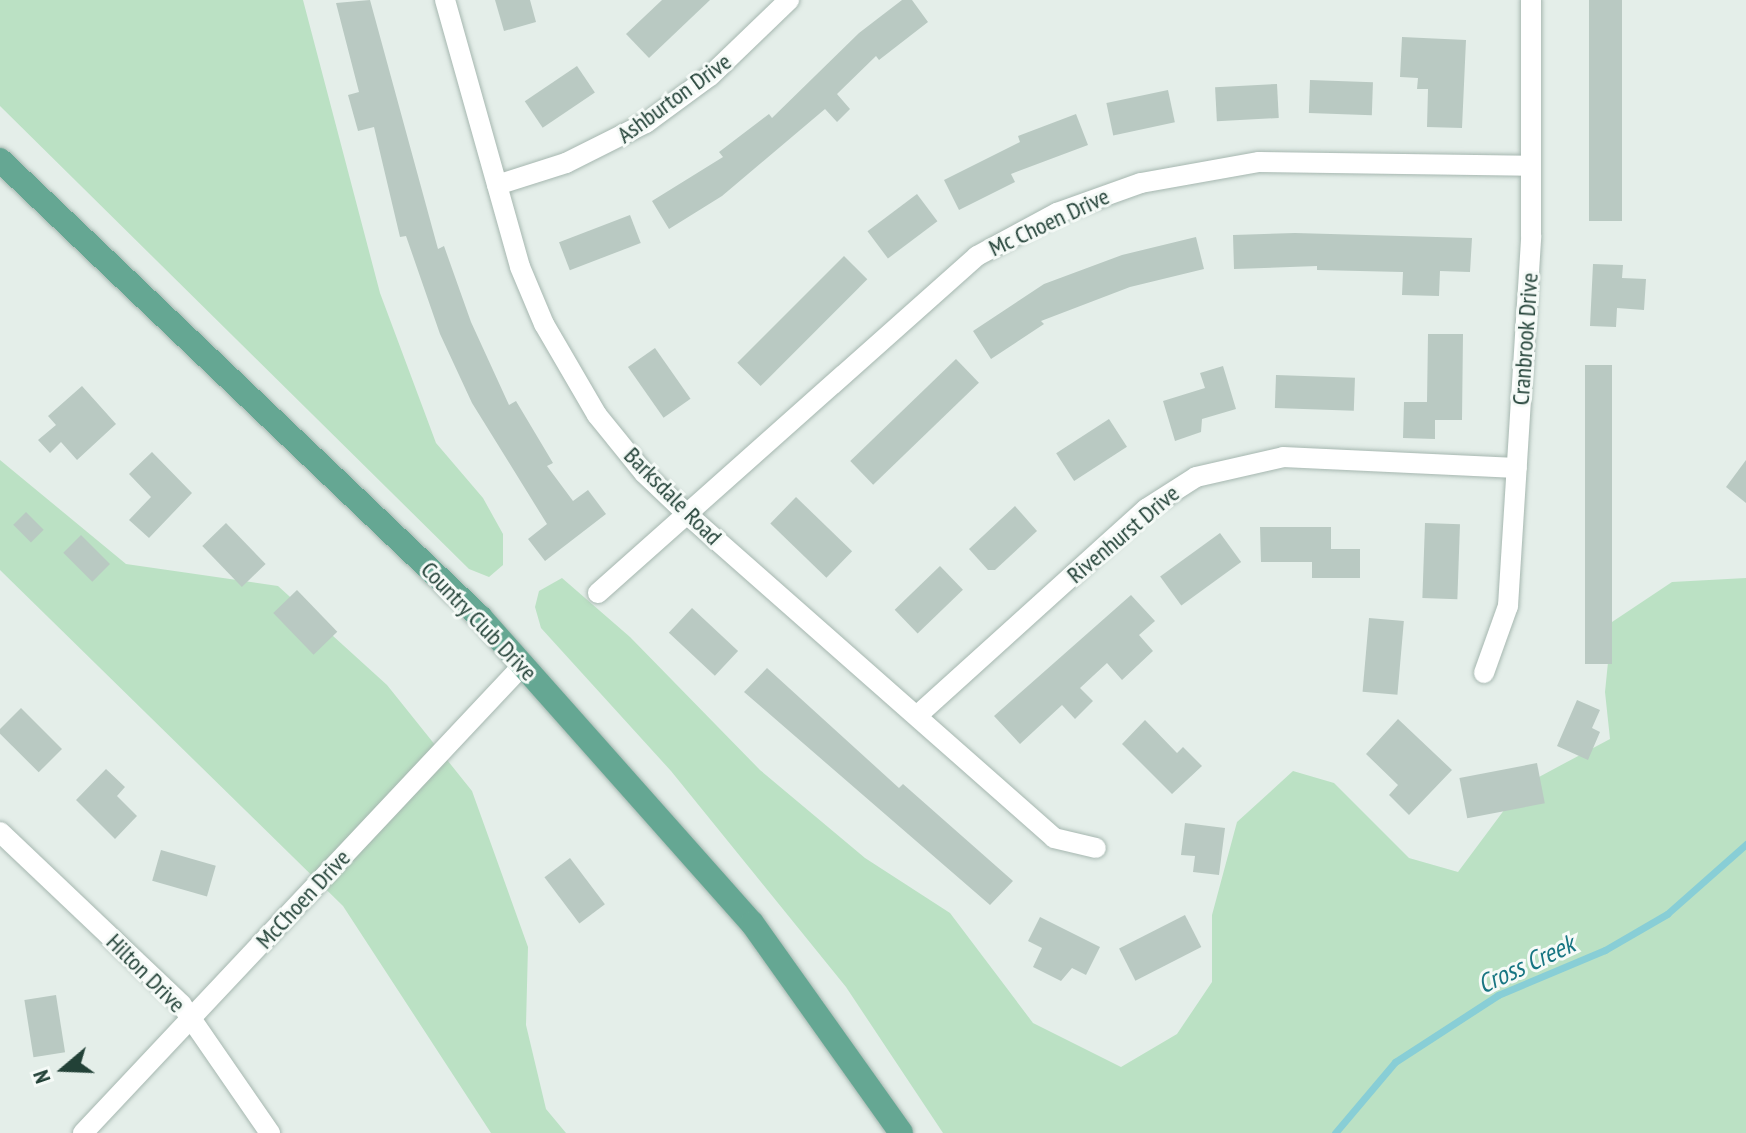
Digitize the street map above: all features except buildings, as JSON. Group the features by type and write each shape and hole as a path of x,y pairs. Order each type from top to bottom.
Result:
{"main road":[{"name":"Country Club Drive","path":"0,160 480,617 752,923 901,1133"}],"street":[{"name":"Barksdale Road","path":"445,0 520,267 573,376 644,473 688,515 919,714 1054,838 1096,848"},
{"name":"Ashburton Drive","path":"497,185 566,163 646,123 710,76 789,0"},
{"name":"Cranbrook Drive","path":"1484,673 1508,606 1531,236 1531,0"},
{"name":"Mc Choen Drive","path":"598,593 977,256 1057,213 1141,183 1259,162 1529,166"},
{"name":"Rivenhurst Drive","path":"919,714 1146,509 1196,477 1283,457 1517,468"},
{"name":"McChoen Drive","path":"83,1133 523,665"},
{"name":"Hilton Drive","path":"0,832 191,1019 270,1133"}],"green space":[{"path":"0,0 303,0 380,293 436,443 483,498 503,534 503,565 489,577 469,569 0,106"},
{"path":"0,460 126,564 278,586 387,685 472,791 528,947 526,1025 546,1109 566,1133 491,1133 343,906 0,570"},
{"path":"562,578 630,637 760,770 865,858 950,913 1033,1023 1121,1067 1177,1034 1212,982 1212,915 1237,822 1293,771 1334,783 1409,858 1458,872 1522,786 1610,739 1605,692 1612,622 1672,582 1746,578 1746,1133 943,1133 846,987 671,771 541,628 535,607 539,591"}],"waterway":[{"name":"Cross Creek","path":"1335,1133 1395,1062 1498,995 1605,950 1667,914 1746,844"}]}
